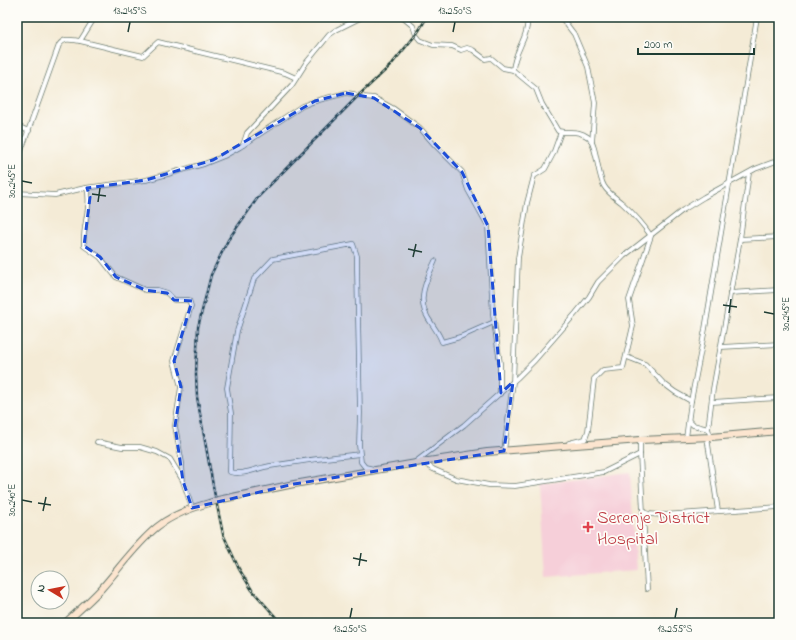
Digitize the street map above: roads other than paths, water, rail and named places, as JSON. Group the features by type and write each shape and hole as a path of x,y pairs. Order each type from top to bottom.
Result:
{"main road":[{"path":"65,623 100,590 157,527 174,516 192,508 218,500 294,484 414,463 504,451 779,431"}],"street":[{"path":"80,42 95,17"},
{"path":"243,145 247,133 296,78 329,35 362,17"},
{"path":"402,17 413,26 416,36 420,40 433,45 452,46 461,50 467,48 473,50 485,59 491,58 503,68 513,70 536,89 542,104 558,131 580,132 589,137 592,142"},
{"path":"513,70 514,62 528,27 527,17"},
{"path":"561,17 574,34 588,67 595,103 592,142 605,189 639,220 651,236"},
{"path":"686,438 691,401 705,329 728,183 757,17"},
{"path":"17,162 59,45 67,40 143,56 158,42 296,78"},
{"path":"17,193 55,195 87,188 146,180 213,160 243,145 302,106 337,95 354,94 374,98 394,109 420,128 462,172 468,190 488,226 494,322 500,363 500,394"},
{"path":"17,126 29,131"},
{"path":"504,451 513,382 518,258 527,203 534,176 545,169 553,154 561,132"},
{"path":"414,463 464,425 513,382 535,360 589,297 598,282 624,256 683,210 728,183 755,169 779,160"},
{"path":"718,511 708,429 740,240 749,173"},
{"path":"87,188 90,197 83,238 84,246 100,257 116,277 145,290 157,290 167,293 174,300 189,300 191,306 174,361 181,387 175,426 182,463 183,481"},
{"path":"556,447 585,439 588,431 594,379 603,370 623,368 633,326 629,300 651,236"},
{"path":"740,240 779,237"},
{"path":"360,454 268,466 236,474 230,472 231,413 227,388 230,364 237,331 254,279 273,259 354,244 357,256 358,275 360,413 358,429 360,454 361,462 365,467 378,470"},
{"path":"435,261 425,285 422,302 424,310 442,342 460,337 494,322"},
{"path":"730,293 779,290"},
{"path":"722,347 779,344"},
{"path":"626,357 644,364 663,383 691,401"},
{"path":"712,402 779,398"},
{"path":"689,421 693,425 708,429"},
{"path":"640,440 647,589"},
{"path":"97,442 122,447 140,447 157,452 170,459 183,481 192,508"},
{"path":"422,462 456,479 489,485 515,486 604,472 640,454"},
{"path":"643,512 663,515 779,507"}],"railway":[{"path":"281,623 252,590 239,569 223,534 197,397 196,374 198,327 211,275 228,240 259,196 359,95 391,65 418,32 427,17"}],"place":[{"name":"Serenje District Hospital","path":"588,527"}]}
